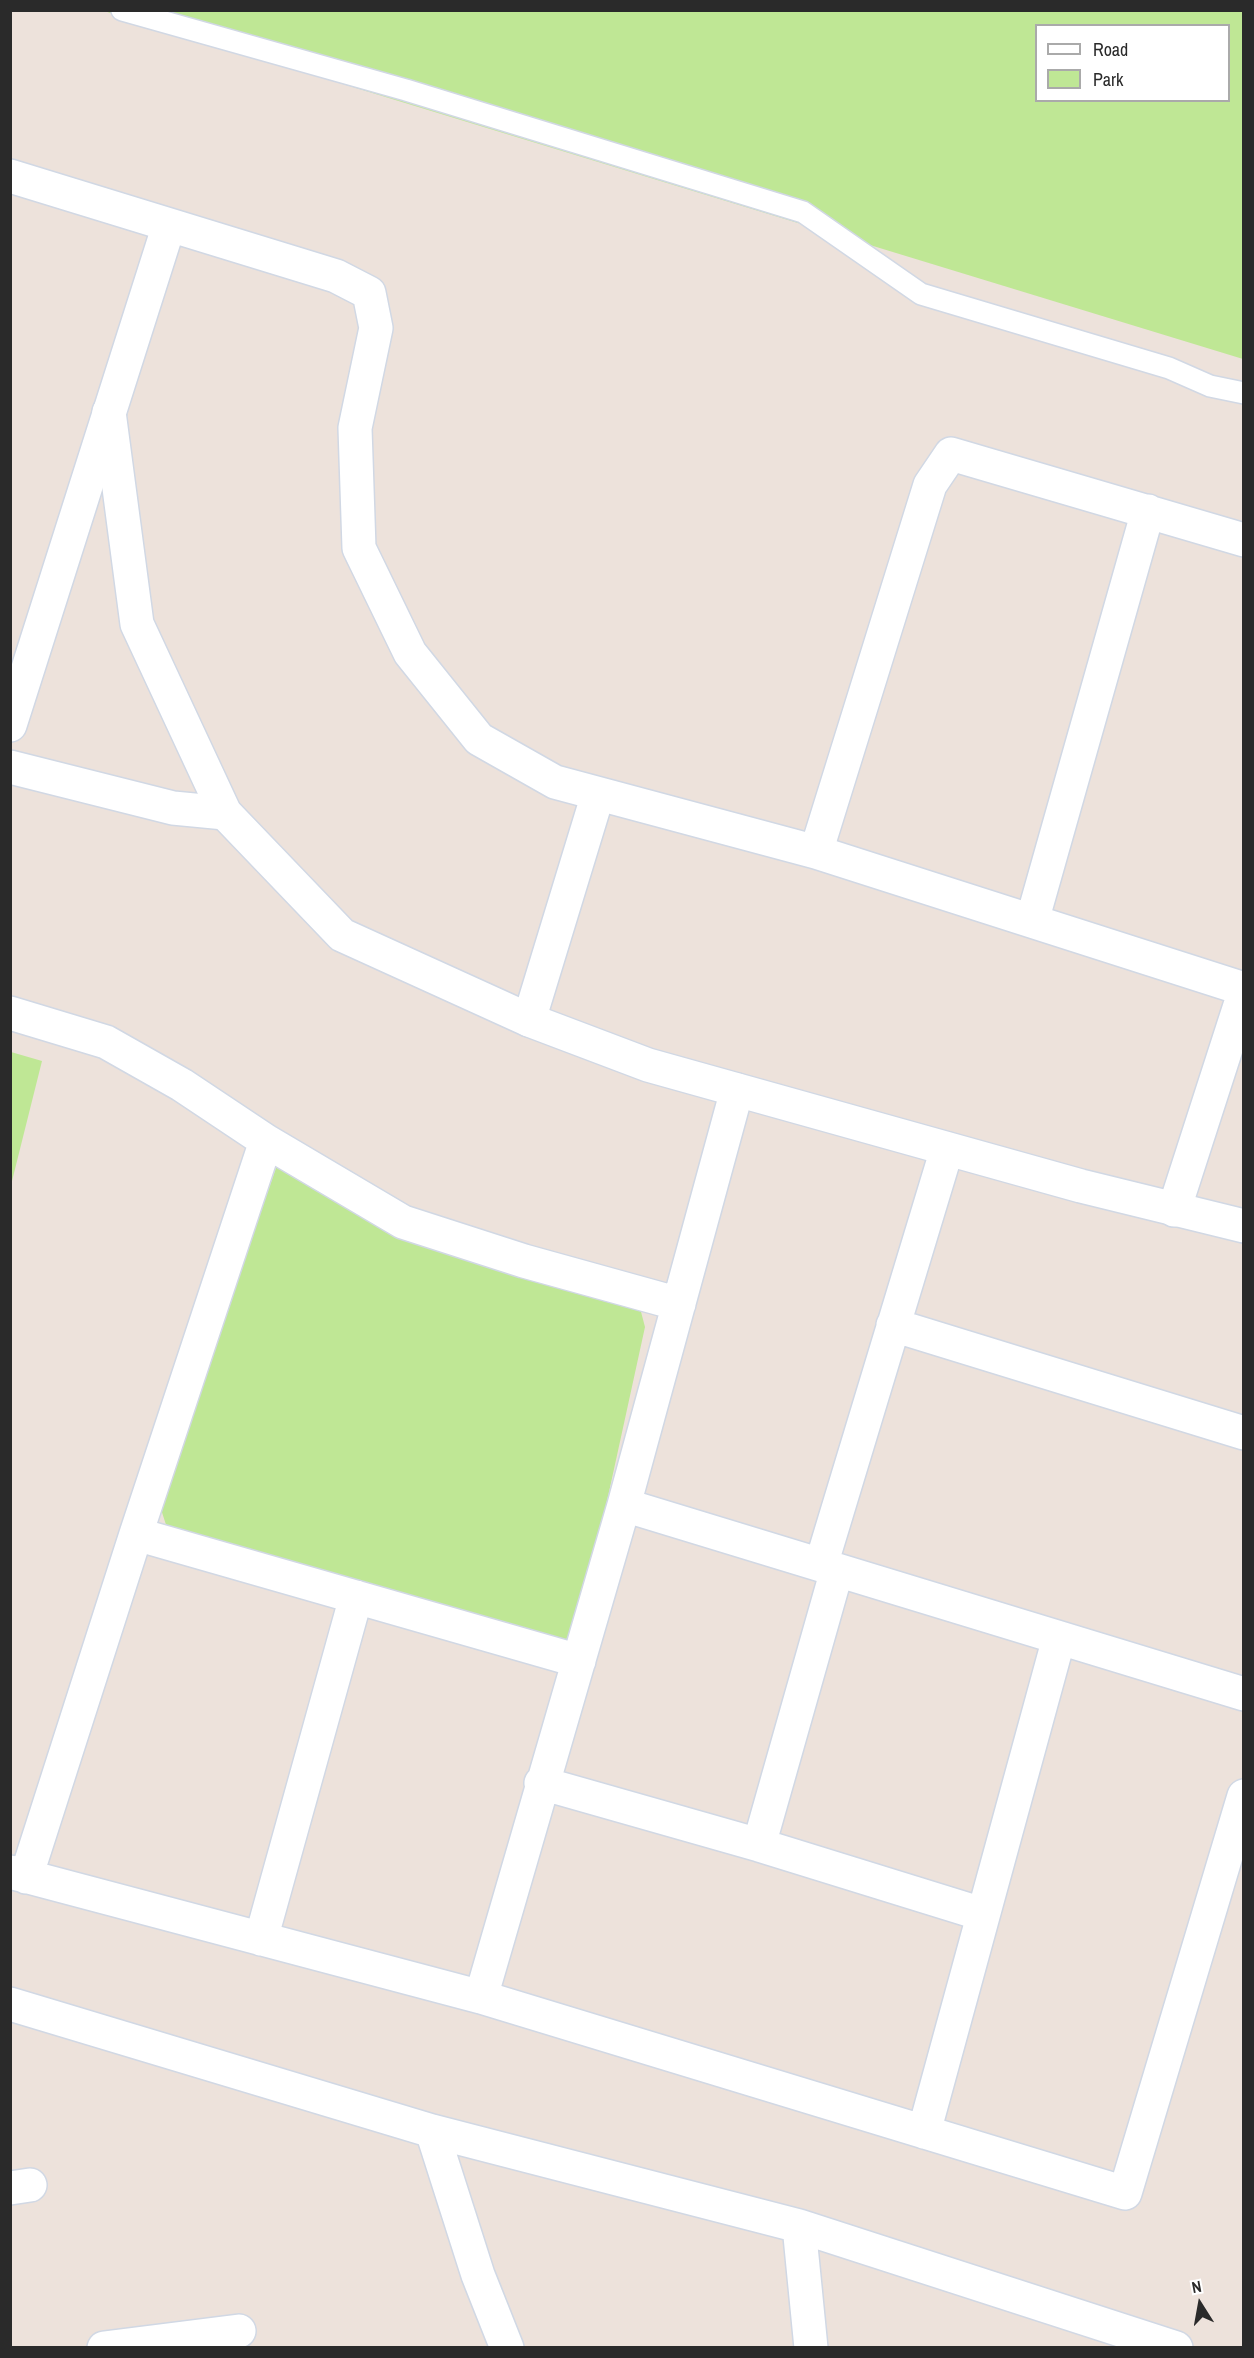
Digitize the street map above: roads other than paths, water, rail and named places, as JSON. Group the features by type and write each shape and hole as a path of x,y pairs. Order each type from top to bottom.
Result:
{"street":[{"path":"10,176 336,276 369,293 376,328 355,428 359,548 410,653 479,739 555,782 816,852 1244,991 1174,1210"},
{"path":"10,725 169,225"},
{"path":"109,412 137,624 225,813 342,935 529,1020 648,1065 947,1149 1174,1210 1244,1226"},
{"path":"816,852 930,485 951,454 1244,540"},
{"path":"1032,921 1148,511"},
{"path":"10,767 173,808 225,813"},
{"path":"529,1020 598,794"},
{"path":"10,1013 106,1042 182,1085 266,1141 403,1222 524,1261 679,1304"},
{"path":"481,1997 624,1505 737,1090"},
{"path":"266,1141 136,1534 18,1874 481,1997 1125,2193 1244,1796"},
{"path":"759,1845 893,1325 947,1149"},
{"path":"893,1325 1244,1433"},
{"path":"624,1505 1244,1694"},
{"path":"136,1534 579,1661"},
{"path":"261,1939 356,1597"},
{"path":"924,2132 1059,1638"},
{"path":"542,1783 759,1845 982,1914"},
{"path":"10,2004 432,2131 799,2226 1176,2348"},
{"path":"432,2131 478,2276 507,2348"},
{"path":"799,2226 811,2348"},
{"path":"104,2348 239,2331"}],"lane":[{"path":"122,10 406,90 803,212 921,294 1169,368 1210,386 1244,393"}]}
